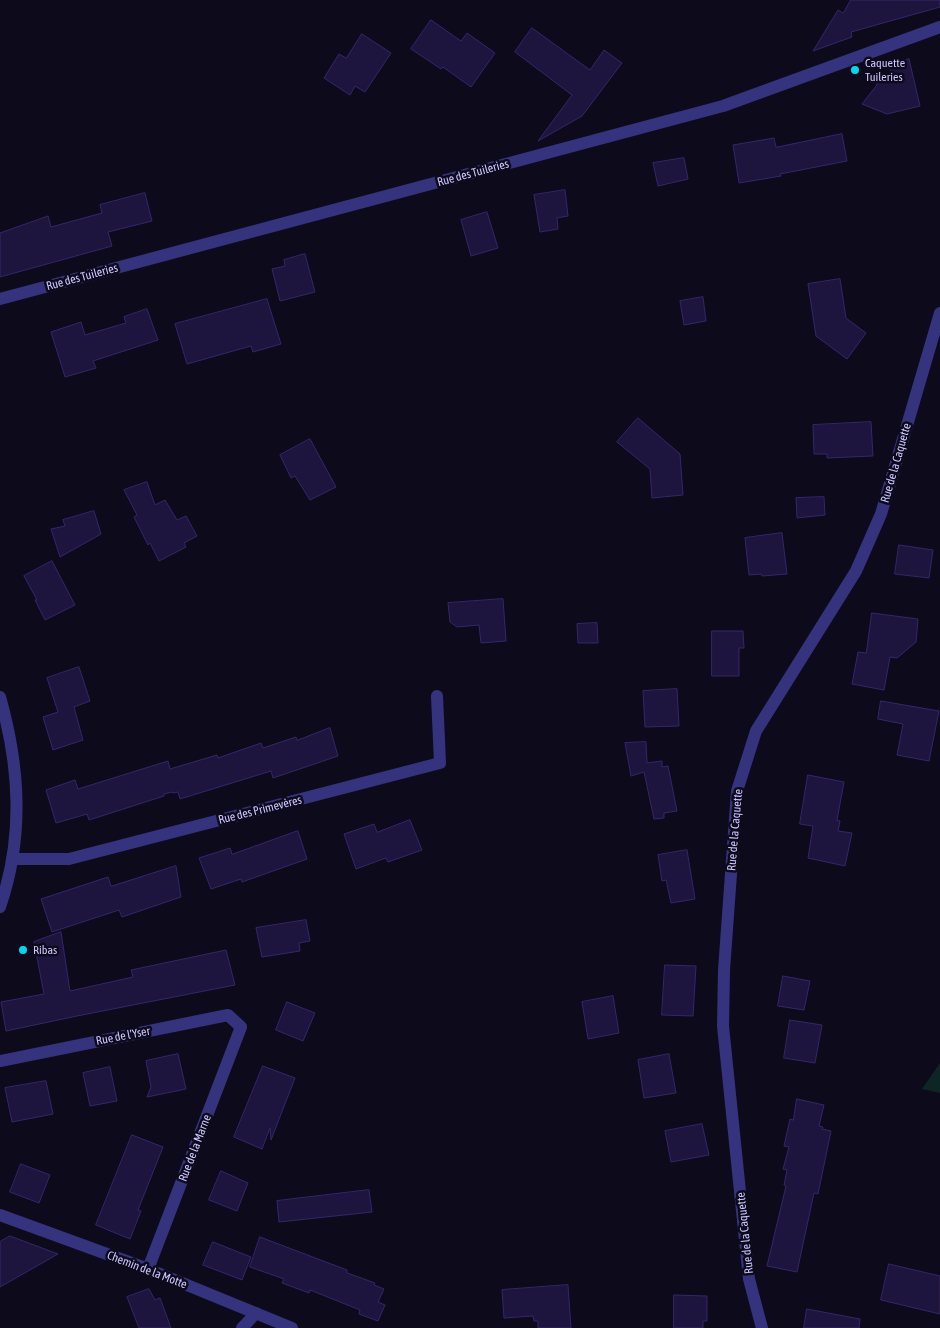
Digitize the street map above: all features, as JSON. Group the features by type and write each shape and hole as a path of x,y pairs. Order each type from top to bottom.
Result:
{"street":[{"name":"Rue des Tuileries","path":"0,299 723,106 940,27"},
{"name":"Rue de la Caquette","path":"762,1328 749,1278 723,1026 724,970 737,791 756,731 856,571 881,514 940,313"},
{"name":"Rue des Primevères","path":"13,859 69,859 440,763 438,696"},
{"path":"0,698 15,768 17,815 13,859 0,907"},
{"name":"Rue de l'Yser","path":"0,1061 228,1015 241,1027"},
{"name":"Rue de la Marne","path":"148,1269 241,1027"},
{"name":"Chemin de la Motte","path":"0,1215 148,1269 292,1328"},
{"path":"242,1328 256,1313"}],"green space":[{"path":"940,1063 940,1093 922,1089"}],"building":[{"path":"851,0 940,0 940,7 851,32 852,37 813,51 838,10 843,13"},
{"path":"431,20 461,41 467,33 495,53 471,87 443,67 441,69 411,49"},
{"path":"532,28 590,70 604,50 622,63 582,116 538,141 572,95 515,52"},
{"path":"362,34 391,53 365,92 355,86 350,95 324,78 339,54 346,58"},
{"path":"909,59 920,106 887,114 862,104 877,85 876,79 891,75 890,66"},
{"path":"842,134 847,161 780,174 781,176 739,183 733,145 774,138 776,147"},
{"path":"684,158 688,179 658,186 653,163"},
{"path":"565,190 568,216 557,218 558,229 540,232 534,195"},
{"path":"145,193 152,221 108,232 112,246 0,277 0,233 48,216 51,227 102,213 100,205"},
{"path":"487,212 498,248 471,256 461,220"},
{"path":"305,254 315,292 280,301 272,269 285,266 284,260"},
{"path":"840,279 846,318 866,333 847,359 816,336 808,284"},
{"path":"703,297 706,321 684,325 680,301"},
{"path":"267,299 281,344 253,352 251,346 187,364 175,324"},
{"path":"147,309 158,340 93,361 96,368 65,377 51,332 81,322 85,335 126,323 124,317"},
{"path":"638,418 680,454 683,495 652,498 650,469 617,442"},
{"path":"871,422 873,456 827,458 827,454 814,454 813,425"},
{"path":"310,439 336,487 310,500 295,476 291,478 280,455"},
{"path":"147,482 155,505 165,500 177,520 186,516 197,536 184,543 186,547 159,561 150,543 148,545 134,517 137,515 124,490"},
{"path":"824,497 825,515 797,518 796,498"},
{"path":"94,511 101,534 60,557 51,529 65,526 63,520"},
{"path":"782,533 787,574 749,575 745,538"},
{"path":"899,545 933,550 929,578 895,574"},
{"path":"52,561 75,605 45,620 24,576"},
{"path":"503,599 506,641 481,643 479,625 457,627 450,622 448,603"},
{"path":"872,613 918,619 916,642 897,658 890,657 884,690 852,684 858,652 866,653"},
{"path":"597,623 598,643 578,643 577,624"},
{"path":"712,631 743,631 744,648 739,648 739,676 712,676"},
{"path":"79,667 90,701 74,707 83,740 53,750 43,717 58,712 47,678"},
{"path":"677,689 679,726 645,727 643,691"},
{"path":"881,701 939,711 929,761 897,755 903,724 878,719"},
{"path":"330,728 338,756 273,778 271,771 180,799 178,792 164,794 164,796 89,820 87,814 56,823 46,790 75,780 78,789 168,761 170,769 217,755 218,758 261,743 263,748 296,737 297,740"},
{"path":"646,742 647,763 662,761 662,767 668,766 677,811 664,813 664,818 654,819 644,772 631,776 625,743"},
{"path":"808,775 844,782 837,820 840,821 838,831 852,833 845,866 808,858 813,826 800,824"},
{"path":"410,820 422,850 388,862 386,858 356,869 344,834 374,824 377,832"},
{"path":"298,831 307,859 242,882 241,879 211,889 199,858 230,848 232,854"},
{"path":"687,850 695,899 671,903 666,880 662,881 658,855"},
{"path":"176,866 181,897 122,917 119,910 52,932 41,899 108,877 111,886"},
{"path":"306,920 310,941 299,943 300,951 262,957 256,928"},
{"path":"61,932 70,991 133,977 131,970 226,950 235,985 6,1031 1,1002 44,994 34,942"},
{"path":"665,965 696,966 693,1016 662,1015"},
{"path":"783,976 810,981 804,1010 778,1006"},
{"path":"613,996 619,1033 588,1039 582,1002"},
{"path":"287,1002 315,1013 303,1041 276,1030"},
{"path":"790,1020 822,1025 815,1063 784,1058"},
{"path":"178,1054 186,1089 147,1097 151,1087 146,1061"},
{"path":"669,1054 676,1093 644,1098 638,1060"},
{"path":"263,1066 295,1078 271,1140 270,1128 262,1149 234,1137"},
{"path":"110,1067 117,1101 90,1106 83,1073"},
{"path":"46,1081 53,1114 12,1122 5,1088"},
{"path":"797,1099 824,1105 819,1126 823,1127 822,1129 831,1131 818,1194 814,1193 797,1272 767,1266 786,1186 784,1185 787,1170 783,1169 789,1147 784,1146 790,1119 793,1120"},
{"path":"702,1124 709,1155 671,1162 665,1131"},
{"path":"132,1135 163,1147 138,1210 141,1211 130,1239 96,1225"},
{"path":"21,1164 50,1175 39,1203 10,1192"},
{"path":"221,1171 248,1183 237,1211 209,1200"},
{"path":"369,1190 372,1212 279,1222 277,1201"},
{"path":"10,1236 58,1254 0,1287 0,1242"},
{"path":"260,1237 347,1270 347,1273 375,1283 374,1285 384,1289 378,1302 385,1305 378,1321 359,1314 360,1310 310,1290 309,1293 282,1283 284,1279 250,1267"},
{"path":"213,1242 251,1257 242,1280 203,1265"},
{"path":"889,1264 940,1276 940,1314 881,1300"},
{"path":"568,1285 571,1328 538,1328 538,1321 534,1321 533,1316 504,1318 502,1290"},
{"path":"149,1289 155,1300 160,1298 171,1328 139,1328 127,1297"},
{"path":"674,1295 707,1296 707,1321 703,1321 703,1328 674,1328"},
{"path":"807,1309 860,1319 859,1328 804,1328"}],"place":[{"name":"Caquette Tuileries","path":"855,70"},
{"name":"Ribas","path":"23,950"}]}
